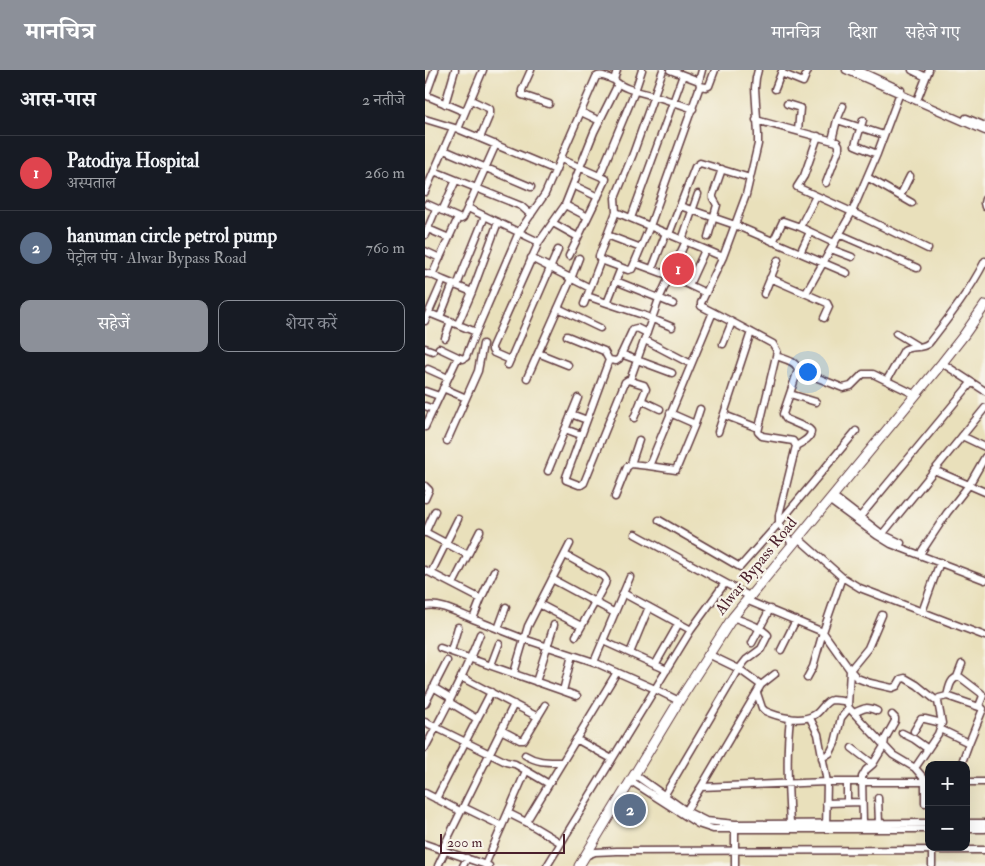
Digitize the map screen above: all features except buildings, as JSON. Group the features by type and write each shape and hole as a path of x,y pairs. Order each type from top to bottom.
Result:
{"highway":[{"name":"Alwar Bypass Road","path":"579,866 708,654 733,617 942,363 985,305"}],"street":[{"path":"435,70 425,95 465,112"},
{"path":"445,104 455,70"},
{"path":"426,188 471,100 483,70"},
{"path":"531,70 522,90 522,95 549,104"},
{"path":"558,250 509,363 494,353 492,347 539,242 565,204 616,82 617,70"},
{"path":"600,175 635,91 641,70"},
{"path":"584,304 601,260 599,256 617,212 615,198 663,70"},
{"path":"601,260 630,271 635,263 693,109 702,70"},
{"path":"631,218 673,102 677,72 706,87 709,86 715,70"},
{"path":"758,70 755,88 758,134 746,195 723,257 701,306 773,344 777,351 758,432 760,435 793,441 796,446"},
{"path":"775,89 782,72 803,82 808,70"},
{"path":"846,70 870,75"},
{"path":"858,70 900,92 985,131"},
{"path":"912,70 928,73 918,98"},
{"path":"425,348 463,359 467,357 519,232 545,194 598,75 602,75 635,91 693,109"},
{"path":"900,92 985,126"},
{"path":"806,293 852,212 877,154 900,92"},
{"path":"471,100 491,111 480,138"},
{"path":"787,104 800,108 798,131"},
{"path":"832,140 843,106"},
{"path":"581,112 600,121"},
{"path":"425,118 456,128 556,170"},
{"path":"756,120 837,142 839,149 826,183"},
{"path":"837,120 884,135"},
{"path":"863,120 855,145 877,154"},
{"path":"818,136 804,176 797,187 928,249"},
{"path":"427,204 458,218 463,218 495,144"},
{"path":"444,150 531,186"},
{"path":"561,158 606,179 569,256"},
{"path":"652,269 699,163 750,178"},
{"path":"708,238 717,206 713,195 722,169"},
{"path":"434,171 521,206 531,215"},
{"path":"900,196 910,176"},
{"path":"867,177 912,203"},
{"path":"449,238 426,232 456,180"},
{"path":"573,185 598,196"},
{"path":"631,380 659,298 684,241 698,194"},
{"path":"800,227 815,196"},
{"path":"985,199 985,207"},
{"path":"565,204 588,216"},
{"path":"680,206 735,225 847,273"},
{"path":"468,208 539,242"},
{"path":"617,212 723,257"},
{"path":"440,317 463,270 485,216"},
{"path":"458,218 440,258 427,274 472,292"},
{"path":"773,242 783,221 810,232 851,257"},
{"path":"459,324 498,222"},
{"path":"553,223 578,237"},
{"path":"800,253 810,232"},
{"path":"839,234 917,268"},
{"path":"607,235 641,248"},
{"path":"689,285 705,250"},
{"path":"425,252 440,258"},
{"path":"531,258 590,288"},
{"path":"527,378 579,258"},
{"path":"764,294 778,260"},
{"path":"887,380 904,350 907,348 925,347 929,343 971,287 985,261"},
{"path":"635,263 706,293"},
{"path":"607,303 621,268"},
{"path":"770,278 827,302 829,308 824,318"},
{"path":"425,321 443,280"},
{"path":"616,281 673,304"},
{"path":"587,296 672,327"},
{"path":"558,308 600,328"},
{"path":"649,466 713,312"},
{"path":"429,313 476,332"},
{"path":"445,338 451,321"},
{"path":"723,344 732,322"},
{"path":"609,360 617,361 633,330 637,328 647,333"},
{"path":"718,432 751,332"},
{"path":"896,333 920,348"},
{"path":"567,336 604,351 609,360 566,477 567,481 579,485 584,483 625,382 631,380 645,387 634,418"},
{"path":"473,339 492,347"},
{"path":"645,340 691,364"},
{"path":"447,441 478,370 483,344"},
{"path":"538,353 569,365"},
{"path":"621,354 672,373"},
{"path":"776,356 796,364 798,367 784,416 811,431 810,437 796,446 780,505 779,523 795,541 860,588 985,636"},
{"path":"425,427 458,357"},
{"path":"942,363 985,391"},
{"path":"428,369 448,378"},
{"path":"798,370 843,388 851,386 863,374 873,374 916,395"},
{"path":"860,517 971,382"},
{"path":"443,388 466,398"},
{"path":"425,391 439,396"},
{"path":"790,394 816,402"},
{"path":"548,471 578,398"},
{"path":"641,400 660,409"},
{"path":"425,406 433,409"},
{"path":"881,535 985,408"},
{"path":"631,464 676,470 700,409"},
{"path":"571,414 587,420"},
{"path":"670,414 695,424"},
{"path":"723,415 758,428"},
{"path":"565,429 581,435"},
{"path":"659,520 740,567 856,431"},
{"path":"962,436 985,447"},
{"path":"615,496 627,467 631,464 639,440"},
{"path":"922,551 947,513 969,486 985,457"},
{"path":"934,470 985,492"},
{"path":"425,486 429,490 425,499"},
{"path":"831,498 860,517 891,544 985,580"},
{"path":"831,498 881,535 985,575"},
{"path":"435,511 425,533 468,554"},
{"path":"458,519 428,572 481,599"},
{"path":"453,584 480,531"},
{"path":"635,534 725,583 748,598 823,632 857,678 892,688 897,686 901,679 905,678 920,687 938,702"},
{"path":"514,673 528,626 570,544"},
{"path":"565,555 603,576 606,580 576,636"},
{"path":"921,612 940,562"},
{"path":"473,619 494,571"},
{"path":"594,662 630,577"},
{"path":"807,678 813,666 843,577"},
{"path":"552,579 615,613"},
{"path":"547,866 691,630 725,583"},
{"path":"623,593 691,630"},
{"path":"539,604 581,626"},
{"path":"425,606 445,608 524,639 594,662 679,701"},
{"path":"498,629 507,607"},
{"path":"630,653 649,607"},
{"path":"752,643 770,609"},
{"path":"822,758 830,753 835,743 841,718 850,708 850,670 869,648 882,615"},
{"path":"664,796 739,669 746,660 761,649 767,639 767,633 733,617"},
{"path":"781,650 796,620"},
{"path":"655,664 679,624"},
{"path":"536,682 554,625"},
{"path":"451,651 458,627"},
{"path":"425,748 471,657 480,634"},
{"path":"603,640 667,670"},
{"path":"491,665 499,644"},
{"path":"440,648 471,657 577,696"},
{"path":"708,654 739,669 761,685"},
{"path":"563,691 572,655"},
{"path":"425,704 447,661"},
{"path":"947,696 962,664"},
{"path":"526,822 617,672"},
{"path":"686,811 761,685 775,674"},
{"path":"461,677 538,717"},
{"path":"957,677 960,677 983,696 982,708 962,761"},
{"path":"433,687 477,719"},
{"path":"437,799 491,692"},
{"path":"757,693 762,708 765,711 798,720 810,718 817,714 828,701 832,700 850,708 893,755 915,768 925,780"},
{"path":"915,768 941,726 939,698 947,696 982,708"},
{"path":"438,866 461,809 514,704"},
{"path":"501,730 520,740 525,740 545,705"},
{"path":"850,708 866,707 877,711"},
{"path":"863,823 862,777 884,746 885,739 895,721 892,715"},
{"path":"789,823 787,743 790,718"},
{"path":"810,718 818,734 827,782 826,826"},
{"path":"914,731 921,719 925,719 969,742"},
{"path":"425,722 506,762 515,764 549,784"},
{"path":"903,733 928,749"},
{"path":"576,739 612,759"},
{"path":"852,748 873,764"},
{"path":"525,755 541,762 562,762"},
{"path":"425,844 487,865 526,771"},
{"path":"633,777 686,811 706,821 735,826 925,829"},
{"path":"633,777 698,824 713,829 789,823 826,826 863,823 925,823"},
{"path":"701,787 827,782 925,782"},
{"path":"847,782 847,802"},
{"path":"970,782 985,782"},
{"path":"425,793 502,826"},
{"path":"878,798 879,823"},
{"path":"826,803 863,802"},
{"path":"507,813 561,843"},
{"path":"970,823 985,823"},
{"path":"735,826 735,866"},
{"path":"970,829 985,829"},
{"path":"584,857 595,852 617,851 925,849"},
{"path":"970,850 985,850"},
{"path":"932,851 932,866"},
{"path":"463,866 467,858"}],"place":[{"name":"Patodiya Hospital","path":"678,269"},
{"name":"hanuman circle petrol pump","path":"630,810"}]}
